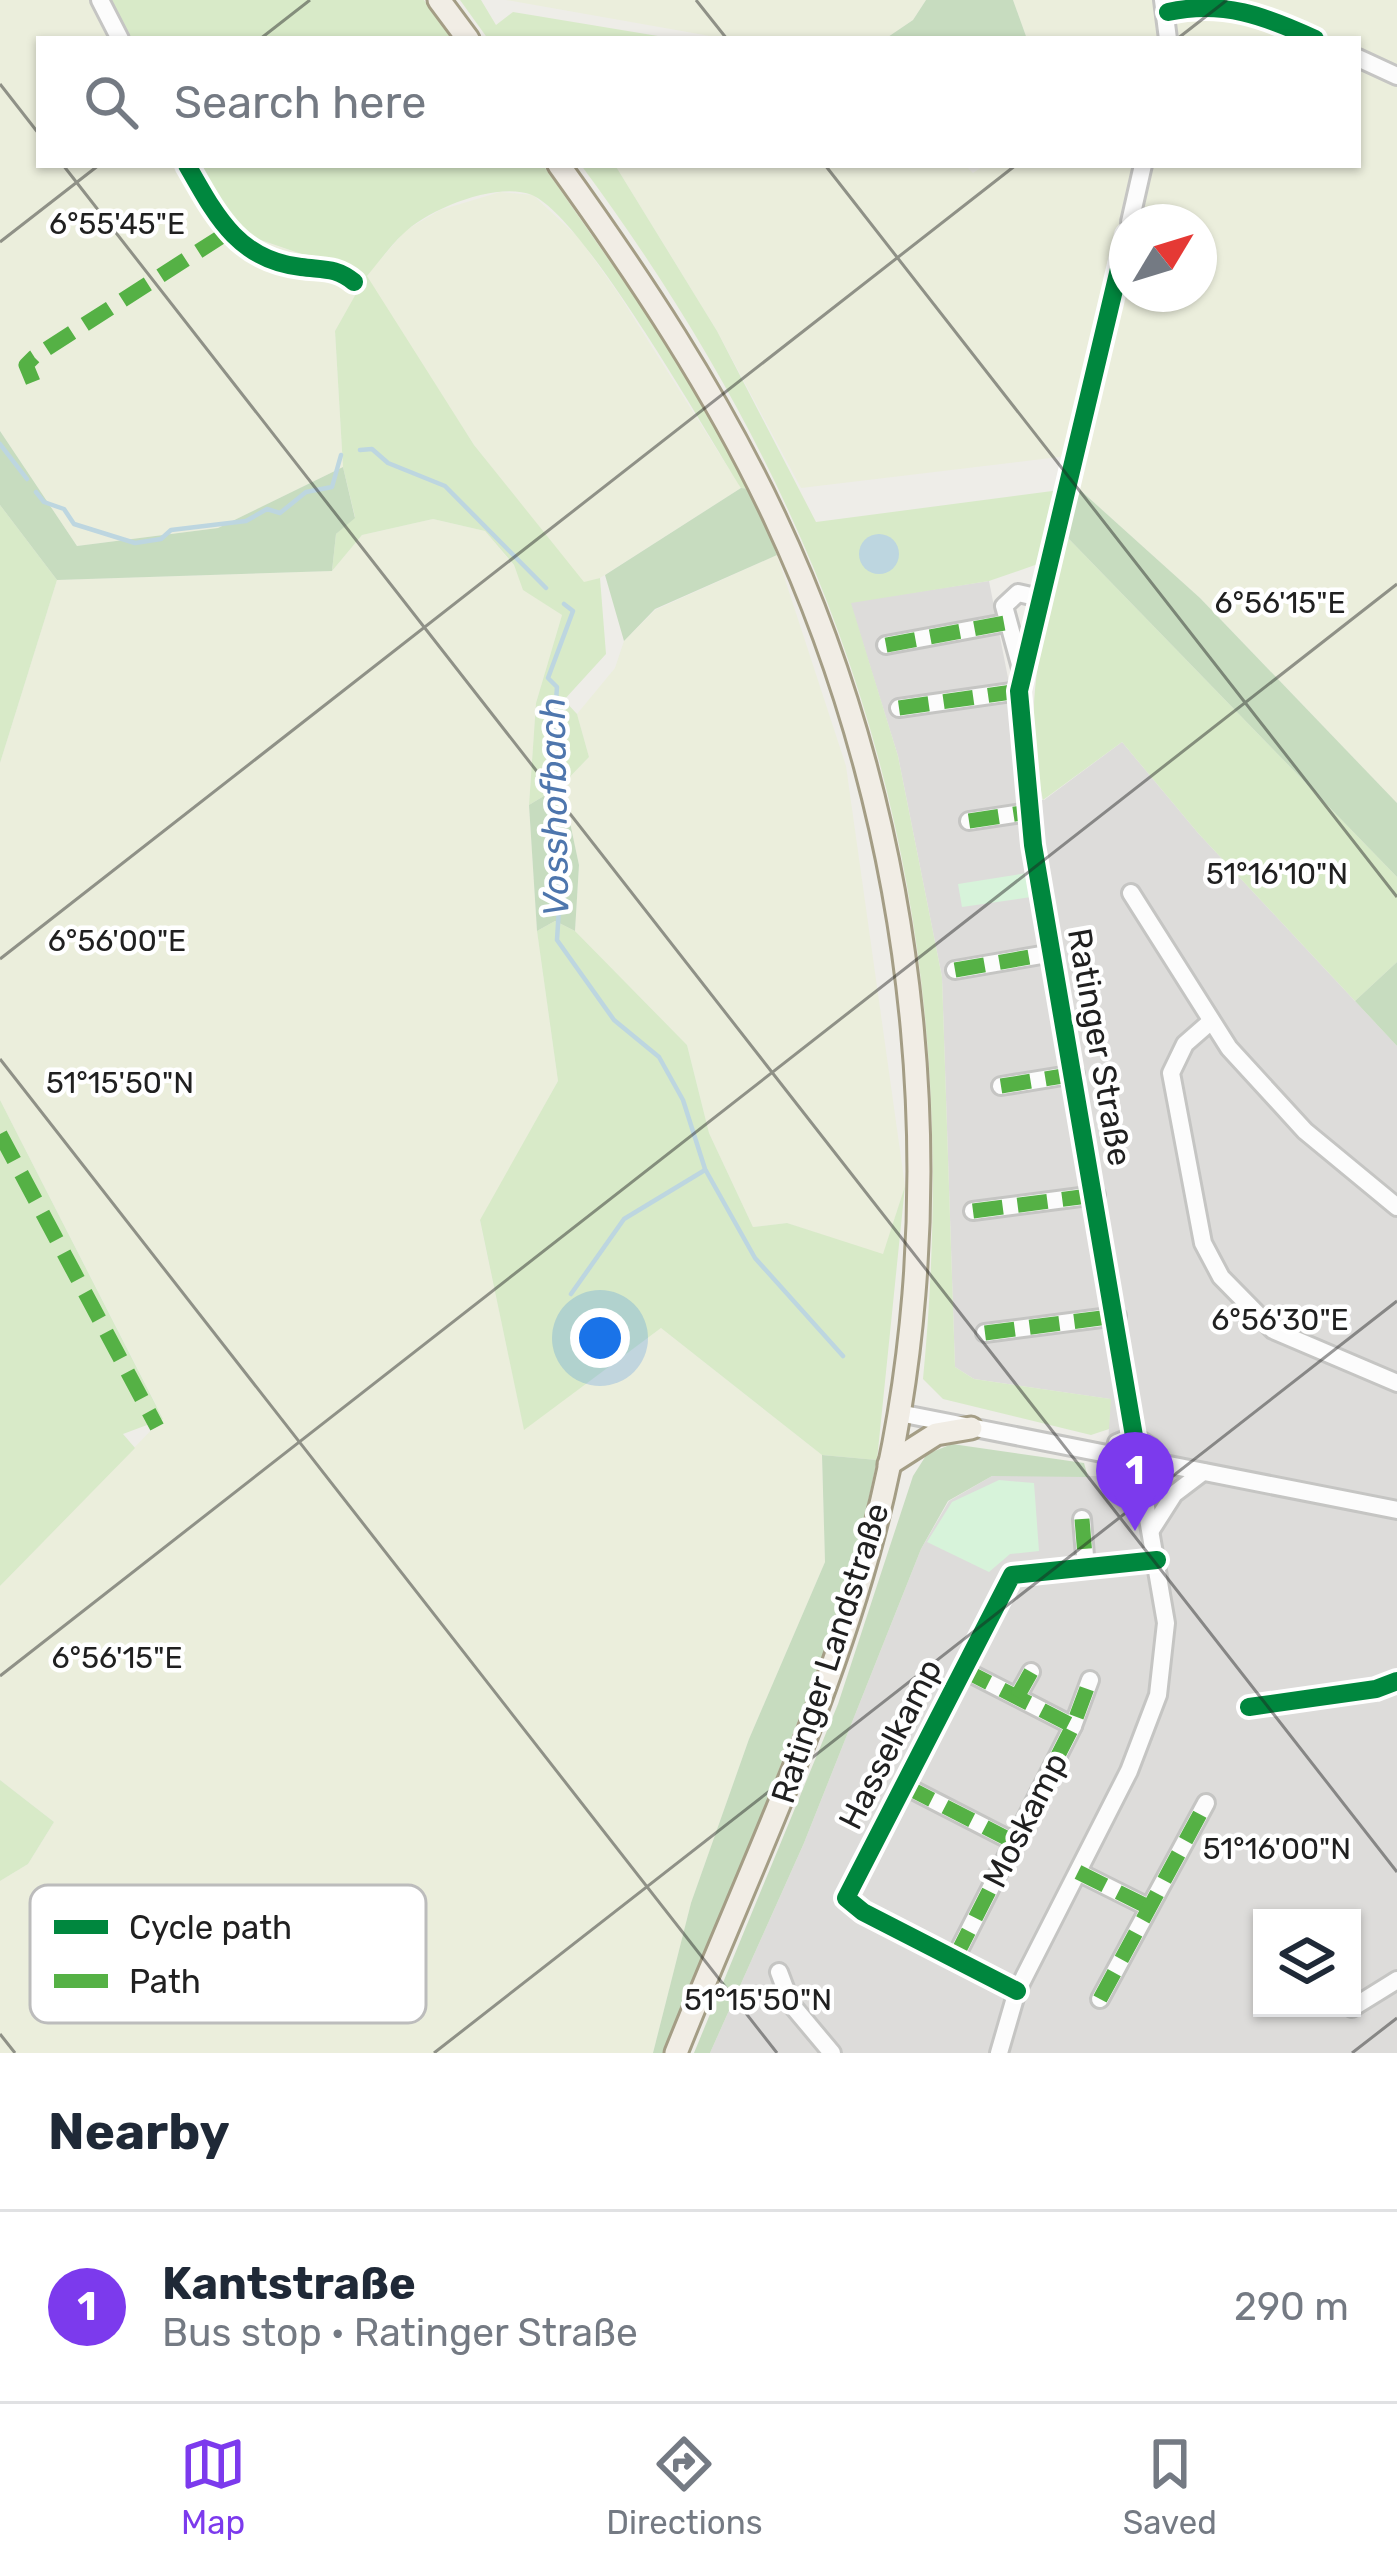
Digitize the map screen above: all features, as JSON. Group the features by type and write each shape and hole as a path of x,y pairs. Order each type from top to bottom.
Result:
{"main road":[{"path":"440,0 466,36"},
{"name":"Ratinger Landstraße","path":"561,168 651,296 740,448 806,591 859,747 901,939 914,1083 917,1228 899,1413 869,1552 818,1710 676,2053"},
{"path":"889,1464 936,1433 971,1428"}],"street":[{"path":"100,0 119,36"},
{"path":"1168,36 1166,6 1220,5 1266,16 1309,36"},
{"path":"1361,59 1397,76"},
{"path":"190,168 227,233 249,251 272,263 340,271 354,282"},
{"path":"1134,204 1142,168"},
{"name":"Ratinger Straße","path":"1109,312 1019,691 1028,812 1134,1436"},
{"path":"886,645 1005,623 1009,599 1018,593 1040,598"},
{"name":"Ratinger Straße","path":"1005,623 1022,669"},
{"path":"899,708 1019,691"},
{"path":"969,821 1028,812"},
{"path":"1131,893 1209,1023 1305,1131 1397,1207"},
{"path":"955,970 1054,953"},
{"path":"1209,1023 1176,1058 1171,1092 1194,1215 1212,1260 1249,1310 1274,1330 1397,1383"},
{"path":"1001,1086 1075,1074"},
{"path":"973,1211 1096,1195"},
{"path":"985,1334 1117,1316"},
{"path":"899,1413 1112,1455"},
{"path":"1141,1478 1119,1474 1112,1455 1117,1444 1134,1436 1148,1442 1154,1462"},
{"path":"1154,1462 1397,1510"},
{"path":"999,2053 1017,1991 1129,1771 1158,1695 1166,1623 1141,1478 1154,1462"},
{"path":"1151,1530 1174,1494 1203,1472"},
{"path":"1082,1519 1086,1568"},
{"name":"Hasselkamp","path":"1017,1991 863,1912 846,1898 1012,1575 1156,1560"},
{"path":"962,1670 1073,1726"},
{"path":"1017,1697 1031,1672"},
{"name":"Moskamp","path":"955,1958 1073,1726 1090,1680"},
{"path":"1249,1707 1376,1689 1397,1681"},
{"path":"904,1786 1014,1841"},
{"path":"1100,1999 1146,1906 1206,1803"},
{"path":"1078,1872 1146,1906"},
{"path":"779,1972 791,2004 832,2053"},
{"path":"1361,2002 1397,1980"}],"shaded area":[{"path":"989,581 1009,683 1017,801 1044,800 1122,742 1198,833 1397,1046 1397,2053 710,2053 804,1843 921,1549 949,1501 992,1476 1107,1476 1110,1399 974,1379 955,1367 942,977 898,756 850,602"}],"green space":[{"path":"0,0 94,0 113,36 36,36 36,168 183,168 215,225 366,276 406,230 440,210 500,192 533,195 579,238 741,488 600,578 584,583 474,445 366,277 335,331 343,467 218,528 77,546 0,431"},
{"path":"107,0 424,0 450,36 125,36"},
{"path":"460,0 481,0 496,25 513,12 658,36 486,36"},
{"path":"506,0 926,0 913,20 889,36 710,36"},
{"path":"926,0 1013,0 1026,36 889,36 913,20"},
{"path":"1013,0 1153,0 1159,36 1026,36"},
{"path":"1231,0 1397,0 1397,66 1361,50 1361,36 1326,36"},
{"path":"1227,13 1288,36 1175,36 1176,25 1194,14"},
{"path":"1361,68 1397,85 1397,803 1200,598 1079,489 1118,312 1217,312 1217,204 1142,204 1149,168 1361,168"},
{"path":"201,168 545,168 713,410 751,489 741,488 642,328 582,242 532,195 501,192 446,207 403,234 367,276 474,445 584,582 600,578 606,654 564,700 577,714 589,757 562,785 529,805 536,703 562,615 523,590 514,565 485,531 433,519 362,535 332,571 336,534 355,517 343,467 335,331 366,276 240,233"},
{"path":"583,168 617,168 717,331 816,522 1060,490 1038,564 989,581 851,603 898,756 942,977 955,1367 974,1379 1111,1399 1109,1429 1091,1435 943,1399 923,1379 933,1209 928,1046 908,889 873,738 823,591 758,447 677,305"},
{"path":"617,168 968,168 973,173 980,168 1133,168 1125,204 1109,204 1109,274 1067,456 801,488 717,331"},
{"path":"0,431 77,546 218,528 343,467 355,518 336,534 332,571 57,580 0,505"},
{"path":"741,488 751,489 777,555 655,609 624,641 605,575"},
{"path":"1079,489 1200,598 1397,803 1397,877 1067,537"},
{"path":"0,505 57,580 0,763"},
{"path":"433,519 485,531 514,566 524,590 562,615 536,703 529,805 537,931 558,1081 480,1221 524,1429 661,1328 822,1455 825,1562 749,1739 691,1903 653,2053 0,2053 0,1881 28,1864 54,1822 0,1780 0,1586 163,1418 0,1100 0,763 57,580 332,571 362,535"},
{"path":"1067,537 1397,877 1397,962 1355,1001 1198,833 1122,742 1043,800 1036,764 1034,698"},
{"path":"777,555 846,766 905,1186 883,1255 787,1223 753,1227 709,1133 687,1045 575,931 579,865 562,785 589,757 577,714 615,668 624,641 655,610"},
{"path":"562,785 579,865 575,931 555,921 537,931 529,805"},
{"path":"1027,873 1031,897 962,907 958,884"},
{"path":"555,921 575,931 687,1045 709,1133 753,1227 787,1223 883,1254 905,1186 877,1460 822,1455 661,1328 524,1430 480,1220 558,1081 537,931"},
{"path":"1397,962 1397,1046 1355,1001"},
{"path":"0,1100 163,1419 123,1434 135,1448 0,1586"},
{"path":"952,1444 1084,1463 1088,1477 992,1476 948,1501 921,1549 804,1843 710,2053 694,2053 838,1704 913,1476 927,1454"},
{"path":"822,1455 877,1460 849,1589 669,2053 653,2053 691,1903 749,1739 825,1562"},
{"path":"999,1480 1034,1483 1039,1551 1010,1554 989,1572 927,1542 952,1502"},
{"path":"0,1780 54,1822 28,1864 0,1881"}],"water":[{"path":"879,534 893,540 899,554 893,568 879,574 865,568 859,554 865,540"}],"waterway":[{"name":"Vosshofbach","path":"0,444 27,479"},
{"name":"Vosshofbach","path":"360,450 372,449 388,463 445,486 546,588"},
{"name":"Vosshofbach","path":"36,492 44,502 64,509 74,524 135,543 161,539 171,530 246,521 267,509 280,513 306,492 332,487 341,455"},
{"name":"Vosshofbach","path":"564,604 573,611 548,678 557,687 551,772 560,892 557,940 614,1020 659,1057 683,1100 705,1169 755,1258 843,1356"},
{"path":"571,1294 624,1219 705,1170"}],"marked path":[{"path":"33,382 26,365 34,357 227,233"},
{"path":"886,645 1005,623"},
{"path":"899,708 1019,691"},
{"path":"969,821 1028,812"},
{"path":"955,970 1053,953"},
{"path":"1001,1086 1075,1074"},
{"path":"0,1134 157,1427"},
{"path":"973,1211 1096,1195"},
{"path":"985,1333 1117,1316"},
{"path":"1082,1519 1086,1568"},
{"path":"962,1669 1073,1726"},
{"path":"1017,1697 1031,1672"},
{"path":"955,1958 1073,1726 1090,1680"},
{"path":"905,1786 1014,1842"},
{"path":"1100,1999 1206,1803"},
{"path":"1078,1872 1146,1906"}],"cycle path":[{"path":"1168,12 1207,8 1243,12 1308,36"},
{"path":"189,168 219,218 245,245 279,263 335,271 354,282"},
{"path":"1109,311 1019,691 1033,845 1134,1436"},
{"path":"1017,1991 863,1912 846,1898 1012,1575 1157,1560"},
{"path":"1249,1707 1376,1689 1397,1681"}],"place":[{"name":"Kantstraße","path":"1135,1531"}]}
